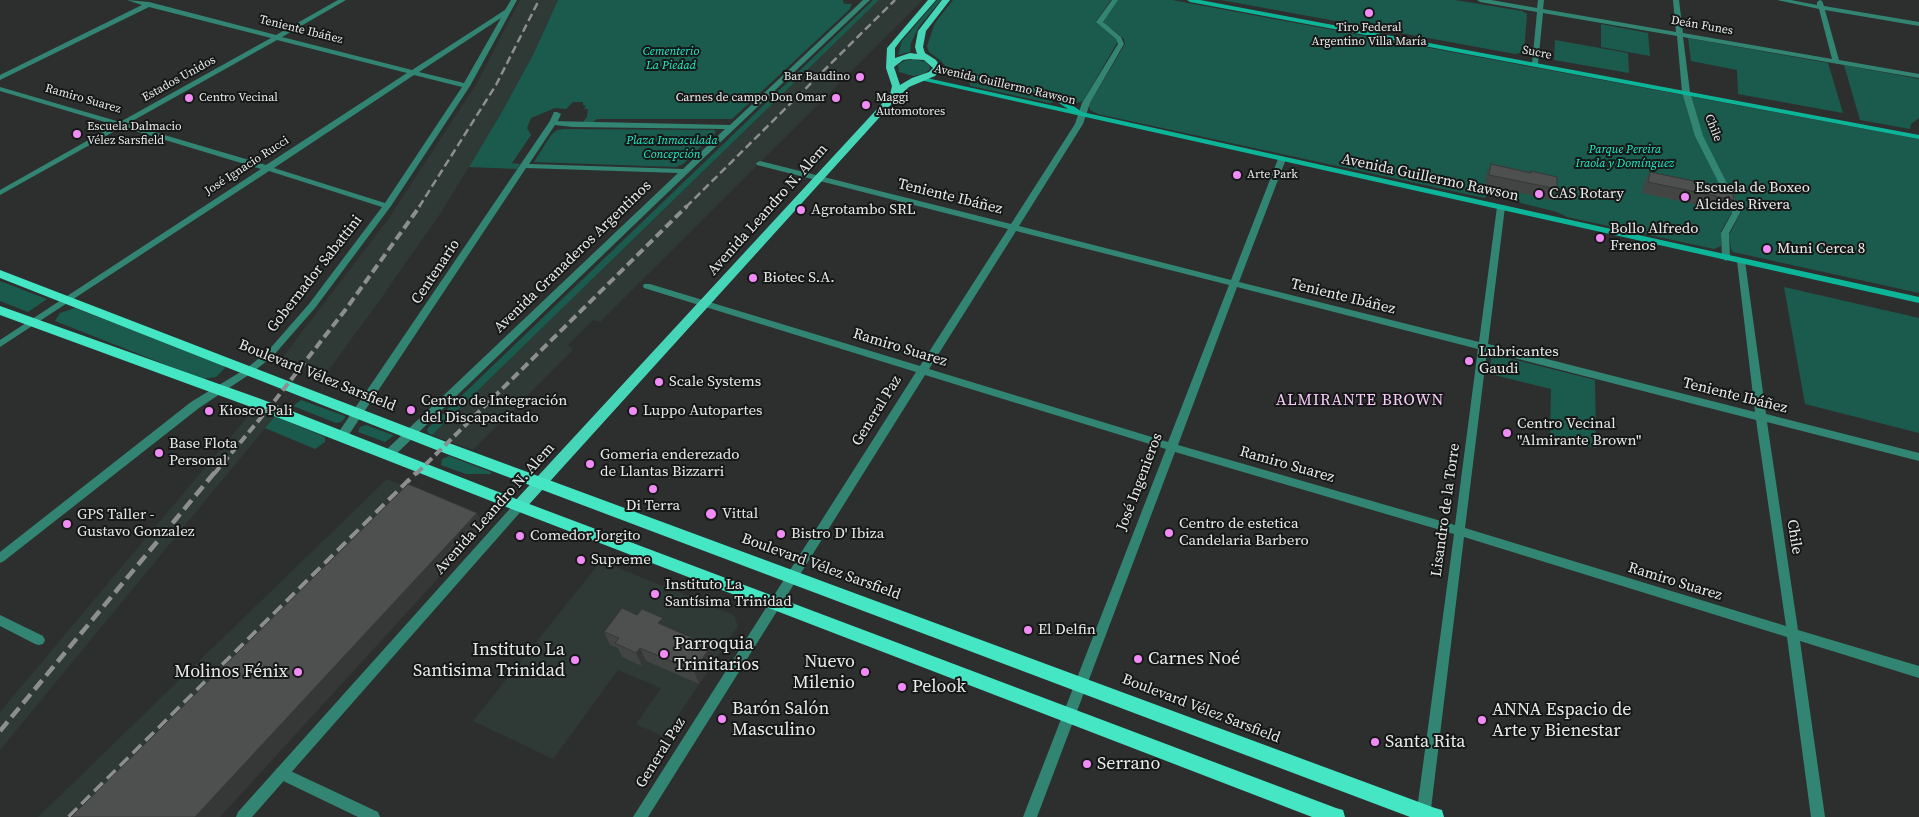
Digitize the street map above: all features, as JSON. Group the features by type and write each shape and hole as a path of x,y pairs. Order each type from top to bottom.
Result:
{"highway":[{"name":"Boulevard Vélez Sarsfield","path":"0,274 69,299 410,434 1081,684 1427,816"},
{"path":"0,310 219,389 519,506 1336,817"}],"main road":[{"path":"894,96 896,86 890,52 894,44 932,0"},
{"path":"936,66 920,51 919,40 926,23 946,0"},
{"name":"Sucre","path":"1190,0 1919,137"},
{"path":"892,70 896,60 905,57 926,58"},
{"name":"Avenida Guillermo Rawson","path":"936,66 944,71 1052,95 1082,115"},
{"name":"Avenida Leandro N. Alem","path":"519,506 894,96 906,85 932,74 936,66"},
{"path":"892,70 903,78 922,79"},
{"name":"Avenida Guillermo Rawson","path":"922,79 1919,300"},
{"name":"Sucre","path":"1879,128 1919,133"}],"street":[{"name":"Teniente Ibáñez","path":"130,0 277,36 466,86"},
{"path":"0,78 157,0"},
{"name":"Estados Unidos","path":"0,193 343,0"},
{"name":"Gobernador Sabattini","path":"0,558 195,405 250,370 270,354 312,306 387,206 466,86 514,0"},
{"name":"General Paz","path":"640,817 1079,124 1086,103 1121,44 1119,38 1099,22 1115,0"},
{"name":"Deán Funes","path":"1480,0 1919,76"},
{"path":"1535,64 1541,0"},
{"name":"Chile","path":"1676,0 1686,92 1699,136 1736,209 1736,213 1725,233 1726,258"},
{"path":"1780,0 1820,4 1919,24"},
{"name":"Avenida Granaderos Argentinos","path":"388,454 862,2"},
{"path":"1820,4 1836,61"},
{"name":"José Ignacio Rucci","path":"0,344 508,10"},
{"name":"Ramiro Suarez","path":"0,89 267,168 387,206"},
{"name":"Centenario","path":"342,436 525,166 555,118 573,125 731,127"},
{"name":"José Ingenieros","path":"1030,817 1282,159"},
{"name":"Teniente Ibáñez","path":"760,163 1919,457"},
{"path":"525,166 684,170"},
{"name":"Lisandro de la Torre","path":"1427,816 1459,531 1484,347 1500,207"},
{"name":"Chile","path":"1741,261 1818,817"},
{"name":"Ramiro Suarez","path":"647,286 1171,447 1459,531 1919,672"},
{"name":"Avenida Leandro N. Alem","path":"243,817 519,506"},
{"path":"0,620 39,640"},
{"path":"282,773 373,817"}],"shaded area":[{"path":"520,0 558,0 533,55 499,117 442,211 325,375 282,358 387,221 477,83"},
{"path":"879,0 923,0 600,322 593,320 568,345 573,350 473,450 432,435"},
{"path":"255,408 275,416 0,750 0,712"},
{"path":"387,479 422,493 100,817 38,817"},
{"name":"Instituto La Santisima Trinidad","path":"601,561 734,615 738,626 716,659 664,637 625,652 699,684 664,737 636,724 661,688 618,670 553,759 473,721"}],"green space":[{"name":"Cementerio La Piedad","path":"558,0 843,0 844,4 852,4 849,10 732,119 597,119 591,123 583,122 587,117 588,109 584,109 586,106 583,105 583,102 573,102 566,109 555,108 531,118 527,128 531,135 512,163 520,164 517,169 469,167 533,55"},
{"path":"873,0 879,0 432,435 428,433 427,429"},
{"path":"937,0 941,0 918,28 911,43 910,52 898,55 902,41"},
{"name":"Parque Pereira Iraola y Domínguez","path":"953,0 1111,0 1096,21 1099,25 1107,27 1103,21 1117,0 1172,0 1919,139 1919,293 1733,252 1729,235 1741,209 1706,145 1733,208 1721,231 1721,246 1714,249 1567,217 1557,212 1521,203 1513,197 1494,193 1484,198 1098,114 1090,110 1089,105 1125,44 1124,39 1112,29 1103,28 1116,39 1117,43 1083,101 1077,103 1056,93 946,67 929,52 927,46 935,23"},
{"path":"1221,0 1455,0 1522,11 1527,14 1524,52 1515,54"},
{"path":"1601,24 1648,33 1650,56 1601,47"},
{"path":"1688,38 1828,63 1843,113 1738,94 1737,70 1691,61"},
{"path":"1555,40 1628,53 1629,73 1554,60"},
{"path":"913,59 926,62 930,67 929,70 923,74 913,76 899,72 898,65"},
{"path":"1844,65 1919,79 1919,118 1911,124 1910,129 1860,120"},
{"path":"971,82 1051,99 1054,102 1049,103 971,86 969,84"},
{"name":"Plaza Inmaculada Concepción","path":"557,130 714,130 716,132 683,164 676,167 534,162 551,135"},
{"path":"0,281 47,299 28,312 0,301"},
{"path":"1784,287 1919,318 1919,433 1805,404"},
{"path":"75,308 222,364 225,368 216,377 202,379 55,321 60,313"},
{"path":"1496,355 1595,380 1596,448 1550,436 1551,389 1490,374 1491,357"},
{"path":"301,400 345,416 345,418 341,422 336,423 293,406"},
{"path":"275,416 325,437 325,442 315,449 265,428"},
{"path":"366,425 393,436 385,442 358,432 360,427"},
{"path":"449,456 491,472 491,474 466,474 441,465 442,459"}],"building":[{"path":"1491,164 1557,177 1557,189 1489,175"},
{"path":"1650,172 1732,189 1734,200 1648,182"},
{"name":"Molinos Fénix","path":"408,484 477,513 195,817 71,817"},
{"name":"Parroquia Trinitarios","path":"622,608 637,615 642,609 663,618 658,623 711,646 694,671 640,648 636,653 615,643 619,638 604,632"}],"railway":[{"path":"419,207 496,85 539,0"},
{"path":"686,207 895,0"},
{"path":"214,474 269,408 346,309 420,206"},
{"path":"416,474 687,206"},
{"path":"0,731 215,472"},
{"path":"69,817 417,472"}],"place":[{"name":"Tiro Federal Argentino Villa María","path":"1369,13"},
{"name":"Bar Baudino","path":"860,77"},
{"name":"Centro Vecinal","path":"189,98"},
{"name":"Carnes de campo Don Omar","path":"836,98"},
{"name":"Maggi Automotores","path":"866,105"},
{"name":"Escuela Dalmacio Vélez Sarsfield","path":"77,134"},
{"name":"Arte Park","path":"1237,175"},
{"name":"CAS Rotary","path":"1539,194"},
{"name":"Escuela de Boxeo Alcides Rivera","path":"1685,197"},
{"name":"Agrotambo SRL","path":"801,210"},
{"name":"Bollo Alfredo Frenos","path":"1600,238"},
{"name":"Muni Cerca 8","path":"1767,249"},
{"name":"Biotec S.A.","path":"753,278"},
{"name":"Lubricantes Gaudi","path":"1469,361"},
{"name":"Scale Systems","path":"659,382"},
{"name":"Centro de Integración del Discapacitado","path":"411,410"},
{"name":"Kiosco Pali","path":"209,411"},
{"name":"Luppo Autopartes","path":"633,411"},
{"name":"Centro Vecinal \"Almirante Brown\"","path":"1507,433"},
{"name":"Base Flota Personal","path":"159,453"},
{"name":"Gomeria enderezado de Llantas Bizzarri","path":"590,464"},
{"name":"Di Terra","path":"653,489"},
{"name":"Vittal","path":"711,514"},
{"name":"GPS Taller - Gustavo Gonzalez","path":"67,524"},
{"name":"Centro de estetica Candelaria Barbero","path":"1169,533"},
{"name":"Bistro D' Ibiza","path":"781,534"},
{"name":"Comedor Jorgito","path":"520,536"},
{"name":"Supreme","path":"581,560"},
{"name":"Instituto La Santísima Trinidad","path":"655,594"},
{"name":"El Delfin","path":"1028,630"},
{"name":"Parroquia Trinitarios","path":"664,654"},
{"name":"Carnes Noé","path":"1138,659"},
{"name":"Instituto La Santisima Trinidad","path":"575,660"},
{"name":"Molinos Fénix","path":"298,672"},
{"name":"Nuevo Milenio","path":"865,672"},
{"name":"Pelook","path":"902,687"},
{"name":"Barón Salón Masculino","path":"722,719"},
{"name":"ANNA Espacio de Arte y Bienestar","path":"1482,720"},
{"name":"Santa Rita","path":"1375,742"},
{"name":"Serrano","path":"1087,764"}],"district":[{"name":"ALMIRANTE BROWN","path":"1360,401"}]}
